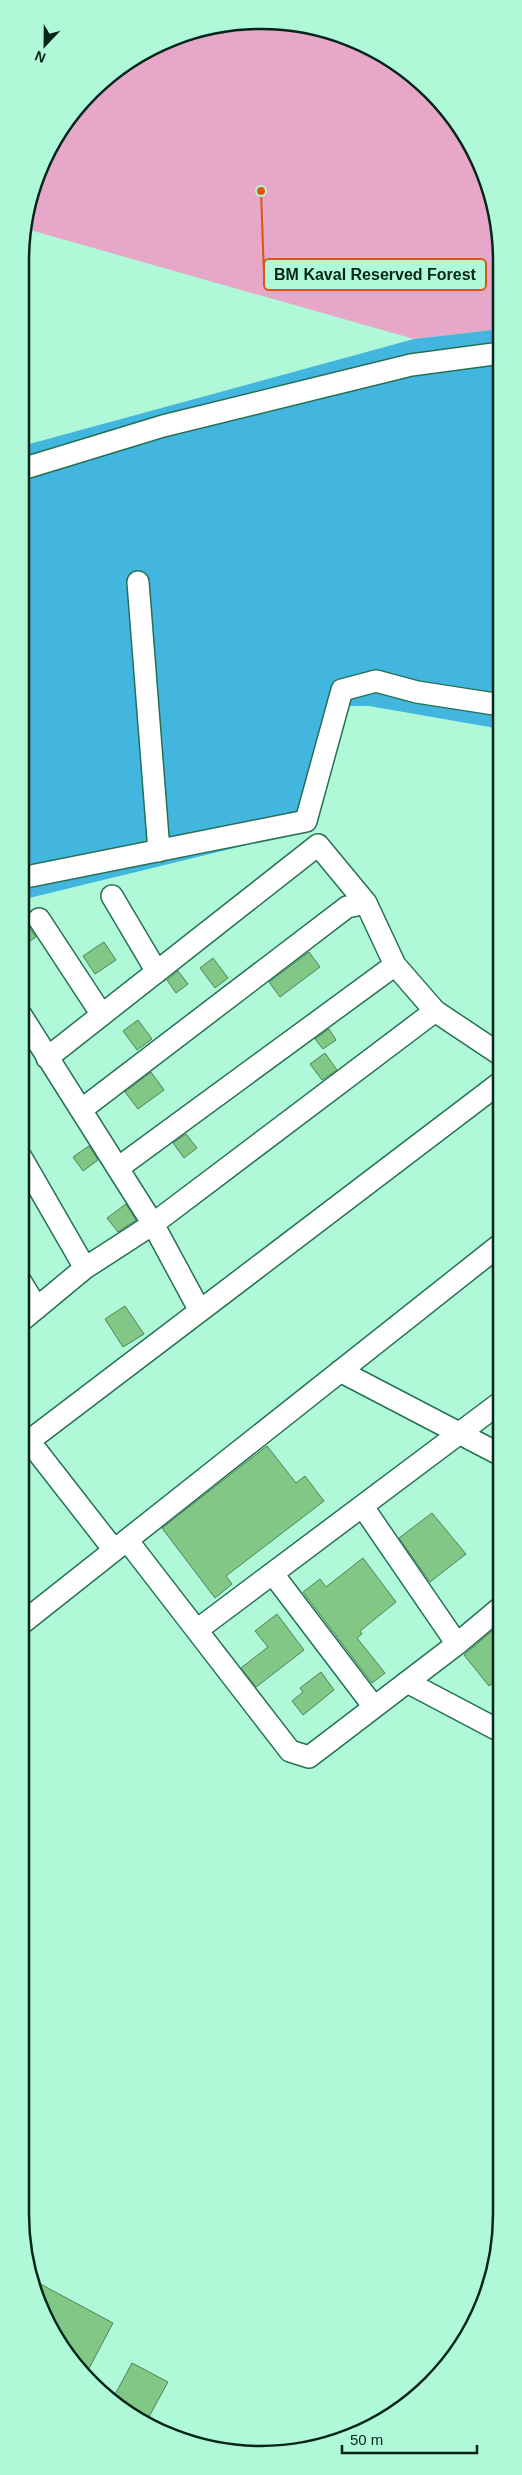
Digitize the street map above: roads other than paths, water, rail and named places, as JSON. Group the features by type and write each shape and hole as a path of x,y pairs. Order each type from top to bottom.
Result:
{"street":[{"path":"29,467 164,426 411,365 493,354"},
{"path":"138,582 159,851"},
{"path":"29,876 306,821 342,690 376,681 417,692 493,704"},
{"path":"47,1058 318,845 366,902 395,965 435,1011 493,1049"},
{"path":"112,896 157,972"},
{"path":"80,1110 347,907 366,902"},
{"path":"39,919 102,1015"},
{"path":"118,1168 395,965"},
{"path":"29,1314 85,1268 154,1224 435,1011"},
{"path":"29,1028 154,1224 200,1310"},
{"path":"29,1441 493,1088"},
{"path":"29,1171 85,1268"},
{"path":"29,1618 493,1250"},
{"path":"29,1295 37,1308"},
{"path":"340,1371 493,1451"},
{"path":"197,1630 493,1408"},
{"path":"29,1448 197,1630 290,1751 309,1757 457,1644 493,1614"},
{"path":"363,1507 457,1644"},
{"path":"273,1574 374,1707"},
{"path":"407,1682 493,1727"}],"water":[{"path":"493,330 493,728 369,706 338,706 312,829 29,898 29,444 414,339"}],"place":[{"name":"BM Kaval Reserved Forest","path":"261,191"}]}
